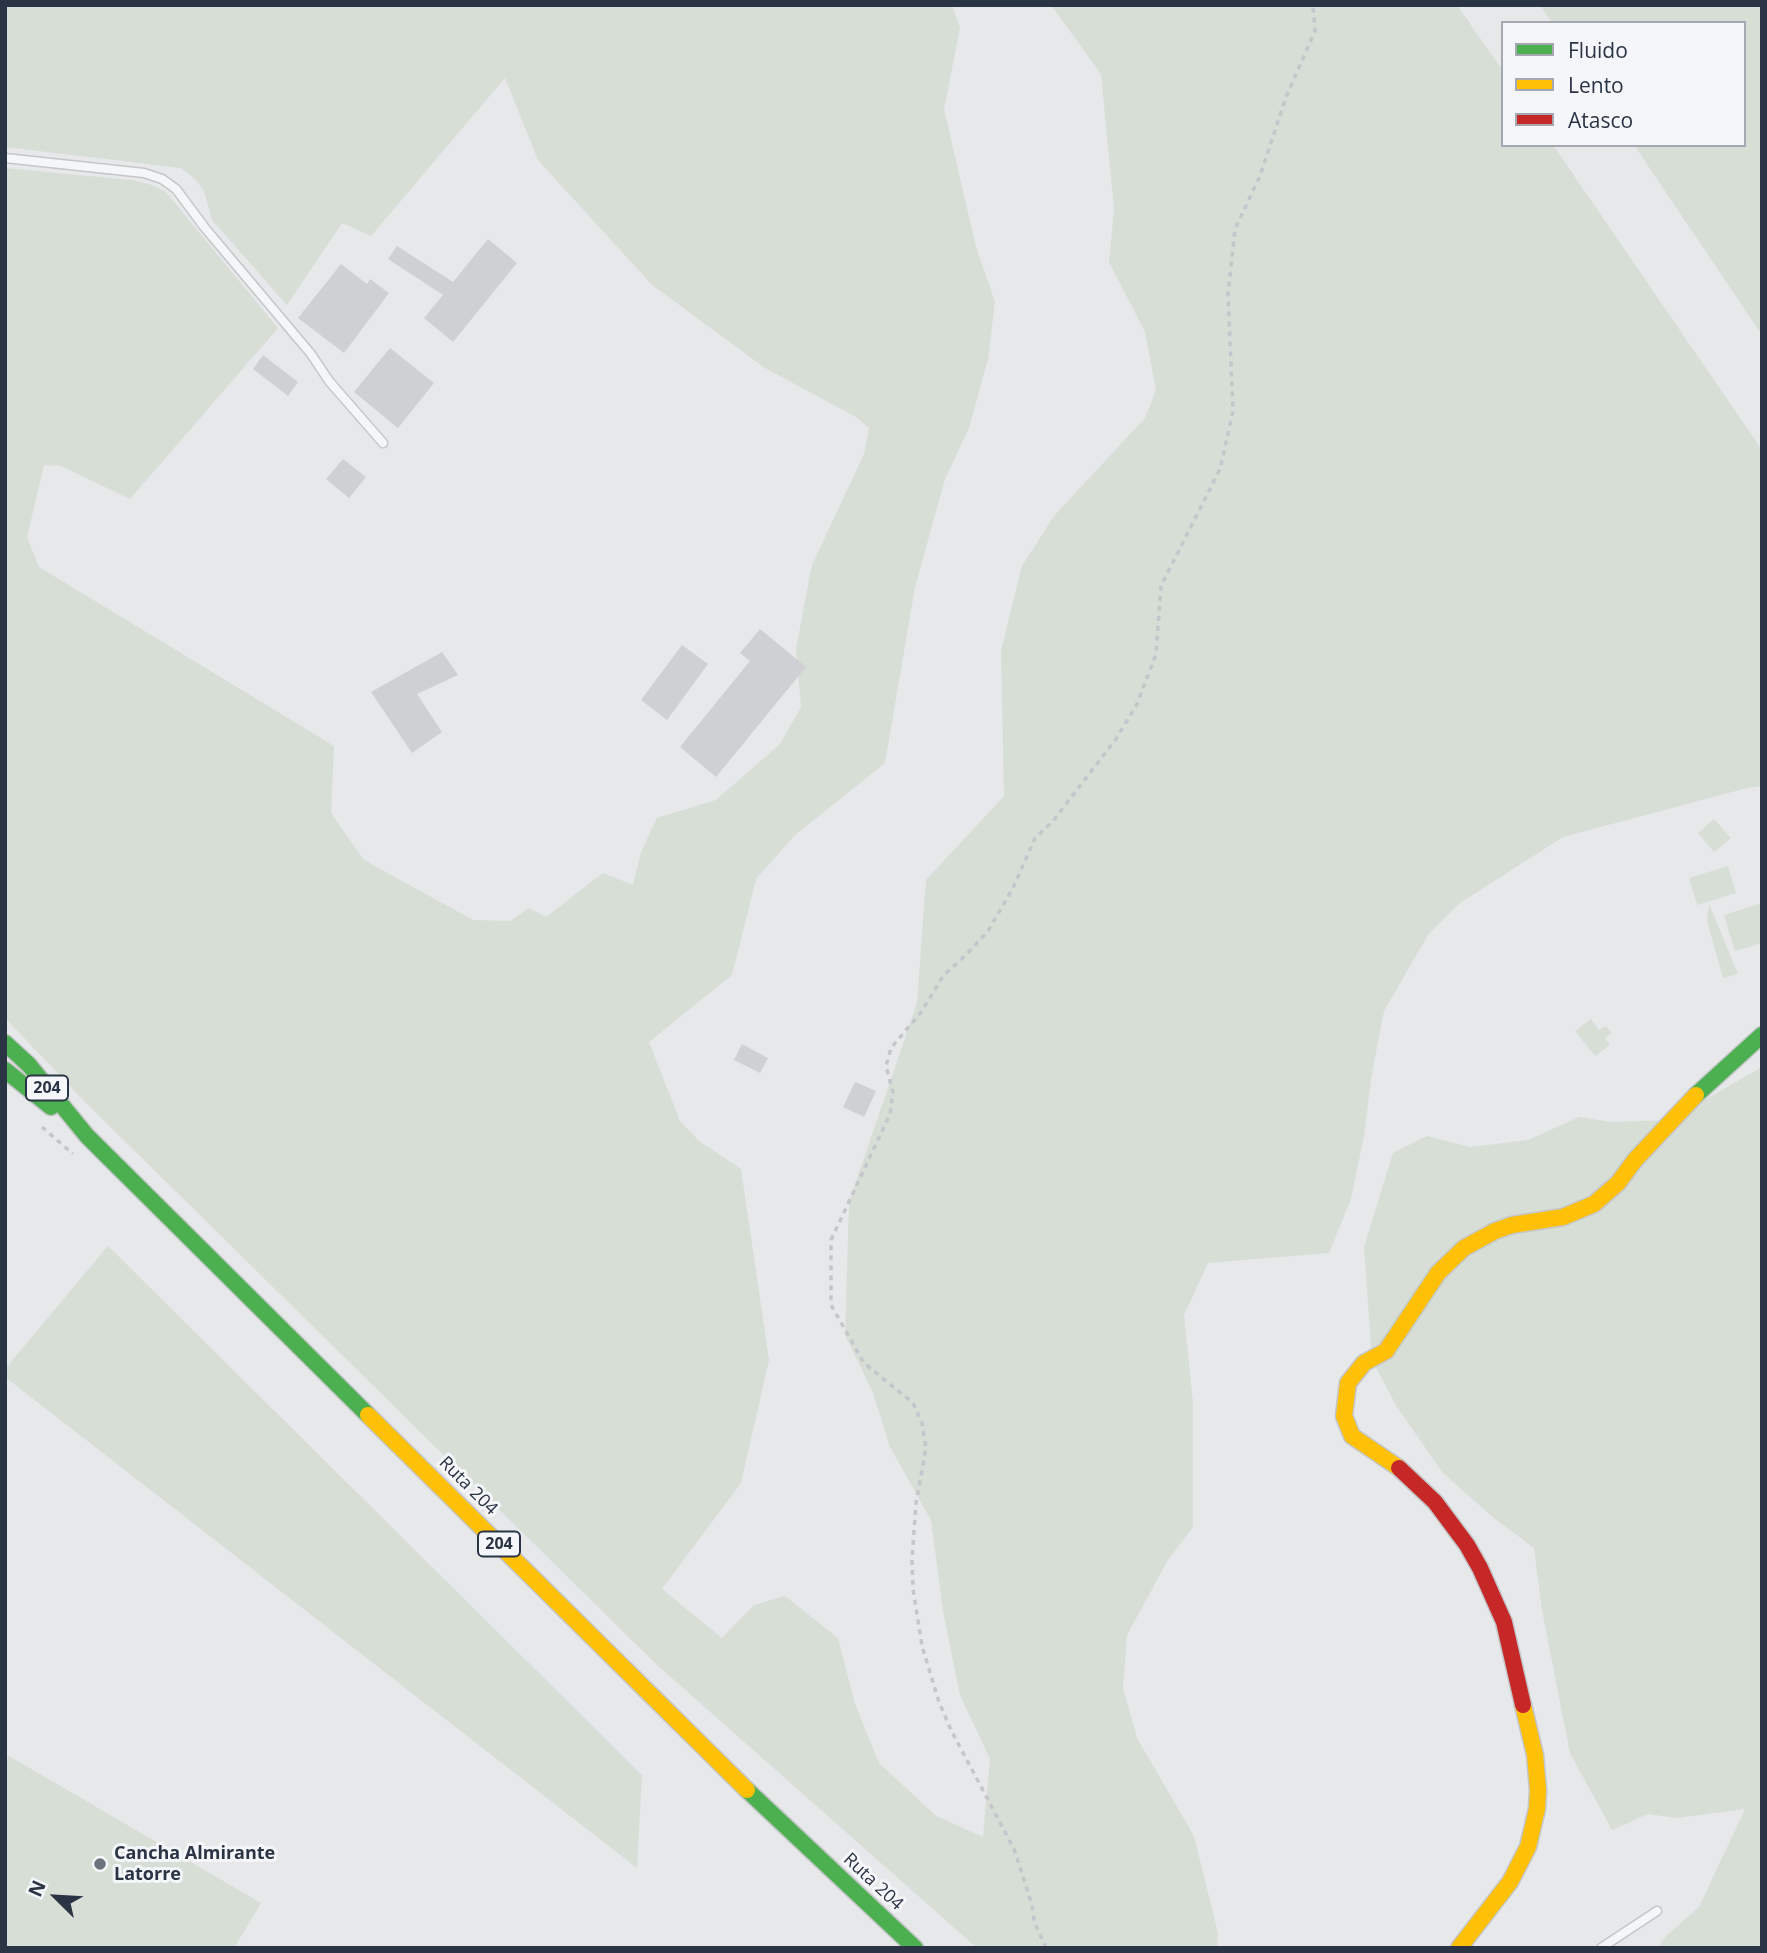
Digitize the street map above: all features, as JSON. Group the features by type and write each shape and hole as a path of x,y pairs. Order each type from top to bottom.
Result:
{"main road":[{"path":"1459,1948 1510,1882 1528,1847 1537,1809 1535,1755 1504,1622 1480,1568 1452,1523 1435,1502 1396,1466 1352,1436 1347,1427 1343,1406 1348,1383 1364,1363 1386,1351 1438,1273 1464,1248 1512,1225 1563,1217 1594,1204 1619,1183 1635,1160 1694,1097 1762,1035"},
{"name":"Ruta 204","path":"5,1043 29,1065 87,1136"},
{"name":"Ruta 204","path":"5,1070 87,1136 772,1814 915,1948"}],"lane":[{"path":"5,158 144,173 162,179 176,189 278,317 311,354 329,382 383,443"},
{"path":"1601,1948 1657,1911"}],"path":[{"path":"1046,1948 1034,1921 1032,1905 1014,1849 951,1730 939,1702 922,1646 916,1618 912,1560 915,1512 926,1448 922,1423 914,1403 864,1363 831,1306 831,1240 890,1114 892,1092 886,1066 891,1048 922,1011 943,976 988,931 1013,888 1035,838 1052,821 1116,739 1137,704 1156,654 1161,586 1220,468 1233,411 1228,294 1235,229 1260,176 1286,97 1315,31 1313,5"}],"shaded area":[{"path":"5,5 952,5 960,28 944,109 976,247 995,302 988,359 969,428 945,479 915,587 885,763 795,835 756,879 732,975 649,1042 680,1121 699,1141 741,1169 769,1360 741,1483 662,1589 722,1638 754,1605 785,1596 838,1638 855,1704 879,1763 936,1816 983,1837 990,1759 960,1695 943,1611 931,1520 890,1447 873,1393 845,1335 849,1202 917,1003 926,880 1004,796 1001,651 1022,566 1054,516 1145,418 1156,390 1145,332 1109,262 1114,209 1101,74 1051,5 1457,5 1501,68 1501,147 1554,147 1762,450 1762,786 1563,837 1460,903 1428,935 1384,1011 1351,1199 1329,1253 1208,1263 1184,1315 1193,1403 1193,1527 1168,1560 1127,1635 1123,1688 1137,1738 1194,1836 1218,1933 1217,1948 977,1948 656,1664 85,1102 5,1018 5,168 131,180 165,191 278,328 130,499 61,466 44,465 27,537 39,567 334,746 331,813 364,860 473,920 510,921 529,908 546,917 603,873 633,885 641,852 657,818 716,800 780,744 801,707 796,649 812,565 864,454 869,428 856,417 765,368 652,285 538,160 505,78 371,236 342,223 287,305 212,220 204,191 196,180 181,168 5,147"},
{"path":"1540,5 1762,5 1762,335 1635,147 1746,147 1746,21 1551,21"},
{"path":"1714,819 1731,838 1714,852 1698,833"},
{"path":"1728,866 1736,893 1697,905 1689,878"},
{"path":"1762,903 1762,943 1735,951 1724,915"},
{"path":"1709,904 1738,974 1723,978 1707,921"},
{"path":"1591,1019 1599,1030 1606,1026 1612,1033 1605,1038 1610,1045 1595,1056 1575,1031"},
{"path":"1762,1067 1762,1948 1657,1948 1666,1936 1699,1907 1745,1809 1676,1818 1648,1814 1612,1830 1570,1753 1542,1610 1534,1548 1495,1519 1443,1473 1397,1407 1372,1360 1364,1247 1393,1153 1427,1136 1470,1147 1528,1140 1579,1117 1612,1122 1670,1120"},
{"path":"108,1246 642,1775 637,1868 5,1377 5,1369"},
{"name":"Cancha Almirante Latorre","path":"9,1756 261,1903 234,1948 5,1948 5,1763"}],"building":[{"path":"488,239 517,263 453,342 424,318 443,295 388,259 397,246 453,282"},
{"path":"341,264 367,284 370,279 389,293 344,353 298,318"},
{"path":"390,348 434,383 398,428 354,392"},
{"path":"263,355 298,382 288,396 253,369"},
{"path":"343,459 366,477 349,498 326,479"},
{"path":"760,629 806,667 716,777 680,747 750,661 740,653"},
{"path":"682,645 708,664 667,720 641,700"},
{"path":"442,652 458,675 417,694 442,732 412,753 371,692"},
{"path":"742,1044 768,1058 760,1073 734,1060"},
{"path":"855,1082 876,1091 864,1117 843,1107"}],"traffic: fast":[{"path":"1696,1095 1762,1035"},
{"path":"5,1043 29,1065 87,1136 368,1415"},
{"path":"5,1070 51,1107"},
{"path":"747,1790 915,1948"}],"traffic: slow":[{"path":"1399,1468 1352,1436 1344,1416 1348,1383 1364,1363 1386,1351 1438,1273 1464,1248 1512,1225 1563,1217 1594,1204 1618,1183 1635,1160 1696,1095"},
{"path":"368,1415 747,1790"},
{"path":"1459,1948 1510,1882 1528,1847 1537,1809 1538,1790 1535,1755 1523,1705"}],"traffic: jam":[{"path":"1399,1468 1435,1502 1467,1545 1480,1568 1504,1622 1523,1705"}],"place":[{"name":"Cancha Almirante Latorre","path":"100,1864"}]}
